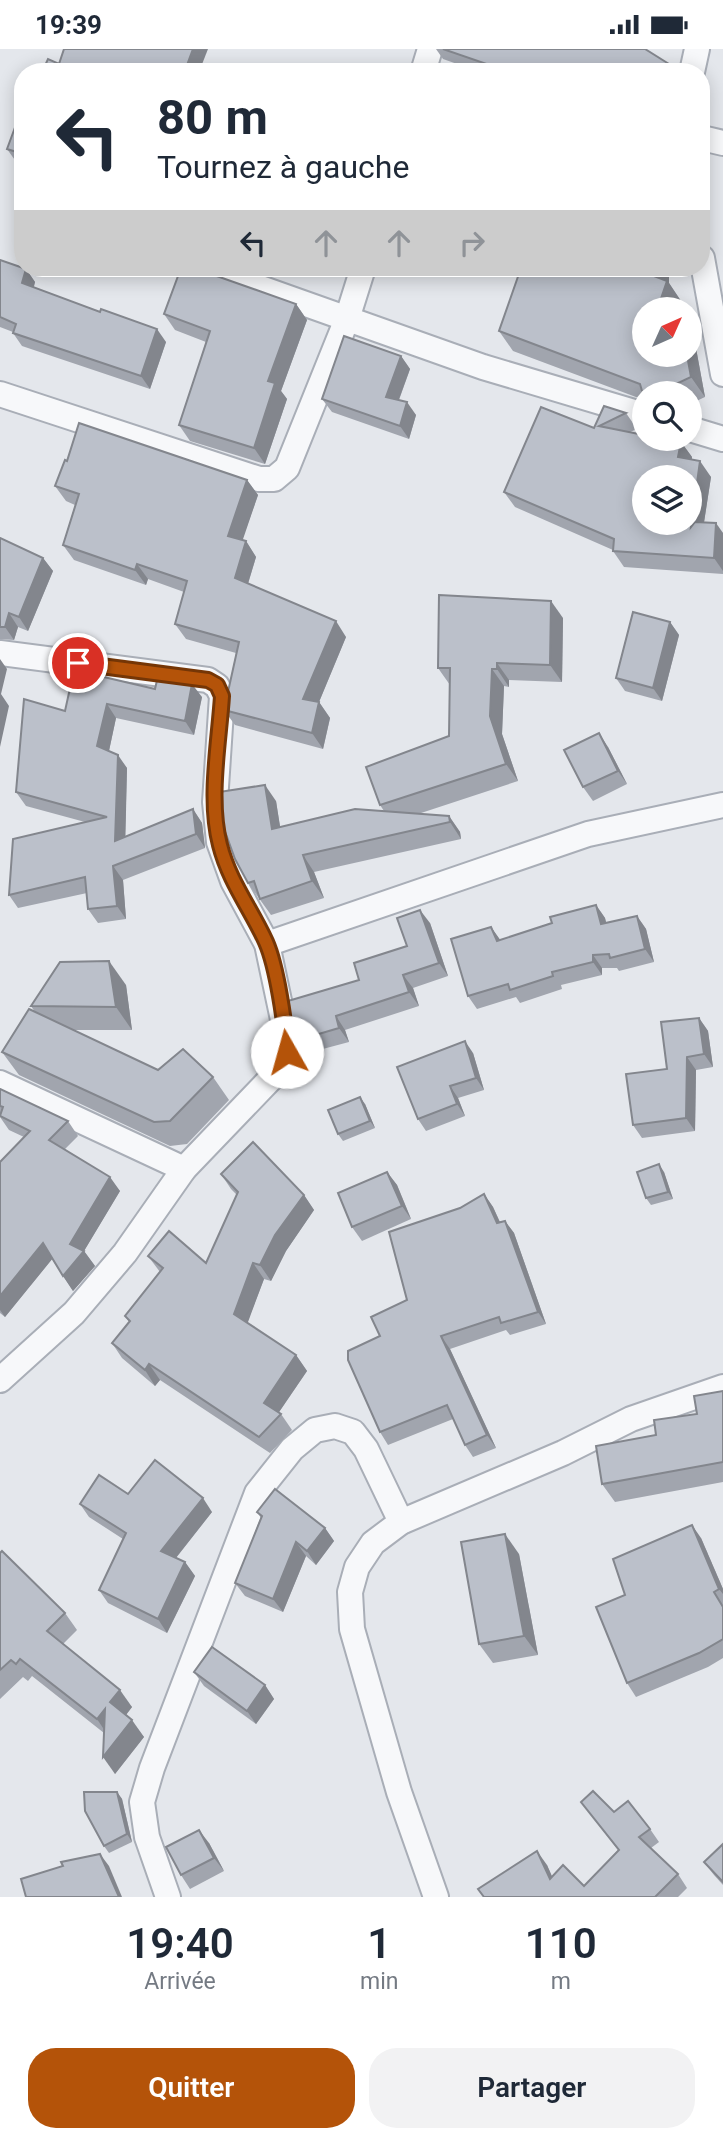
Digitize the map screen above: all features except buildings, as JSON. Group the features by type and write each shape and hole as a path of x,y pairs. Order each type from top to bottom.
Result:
{"street":[{"path":"230,277 483,367 632,411"},
{"path":"0,394 259,479 274,479 287,468 347,319 360,277"},
{"path":"705,277 723,373"},
{"path":"702,433 723,439"},
{"path":"0,653 208,680 217,685 222,696 215,802 219,842 233,881 267,944 285,1029 287,1052 280,1069 184,1169 116,1263 74,1313 6,1367"},
{"path":"267,944 588,834 723,805"},
{"path":"0,1083 184,1169"},
{"path":"436,1897 399,1792 352,1629 350,1592 357,1567 373,1543 401,1522 563,1453 631,1419 723,1387"},
{"path":"168,1897 147,1837 142,1802 152,1768 257,1493 292,1449 315,1430 335,1426 353,1432 366,1449 401,1522"}],"route":[{"path":"78,663 208,680 217,685 222,696 215,802 219,842 233,881 267,944 285,1029 287,1052"}]}
